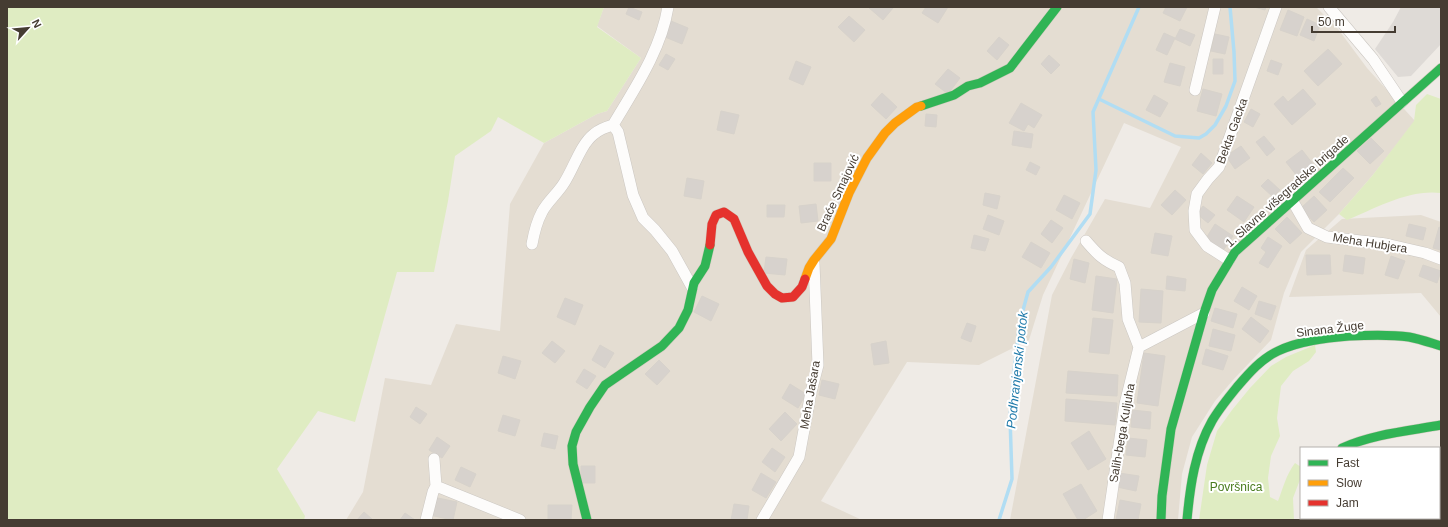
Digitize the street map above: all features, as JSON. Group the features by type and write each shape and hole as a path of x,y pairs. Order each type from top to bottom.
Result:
{"street":[{"path":"532,244 535,227 543,210 564,184 576,163 584,144 594,134 605,127 613,125 648,67 666,20 668,7"},
{"name":"Braće Smajović","path":"692,287 704,268 709,252 713,219 716,215 724,212 734,219 760,275 767,286 775,294 782,298 793,297 798,294 814,260 831,239 849,193 867,158 885,133 917,107 954,95 968,86 980,83 1010,68 1057,7"},
{"path":"1195,90 1215,7"},
{"name":"Bekta Gacka","path":"1229,260 1207,246 1195,230 1194,211 1197,194 1219,167 1276,7"},
{"path":"1329,7 1373,59 1402,102"},
{"name":"1. Slavne višegradske brigade","path":"1162,520 1162,496 1171,429 1212,290 1229,260 1235,252 1292,200 1441,68"},
{"path":"587,520 573,463 572,445 576,433 583,418 603,387 665,345 678,330 685,318 690,303 692,287 672,251 643,218 633,195 618,132 613,125"},
{"name":"Meha Hubjera","path":"1292,200 1308,228 1327,237 1386,244 1425,253 1441,259"},
{"path":"1086,241 1106,262 1119,267 1125,283 1128,319 1139,347 1204,314"},
{"name":"Meha Jašara","path":"762,520 799,457 811,392 818,365 814,260"},
{"name":"Sinana Žuge","path":"1187,520 1192,482 1202,445 1212,421 1226,401 1261,361 1278,350 1304,342 1336,338 1371,336 1410,337 1441,346"},
{"name":"Salih-bega Kuljuha","path":"1108,520 1125,404 1139,347"},
{"path":"1344,447 1358,441 1383,435 1441,425"},
{"path":"426,520 436,486 434,459"},
{"path":"436,486 520,520"}],"shaded area":[{"path":"604,7 1316,7 1338,29 1367,68 1415,121 1372,176 1339,214 1301,252 1284,293 1271,340 1215,401 1192,437 1182,474 1178,520 1010,520 1052,295 1071,258 1105,199 1150,208 1181,147 1124,123 1043,295 1029,340 979,365 907,362 821,501 862,520 346,520 363,492 385,378 431,385 456,324 500,331 510,204 544,143 597,114 607,111 641,58 597,26"},
{"path":"1401,7 1441,7 1441,44 1411,76 1398,77 1375,49"},
{"path":"1421,215 1441,222 1441,317 1421,293 1289,297 1306,250 1342,219"}],"green space":[{"path":"7,7 604,7 597,27 641,58 607,111 597,114 544,143 498,117 491,131 455,156 434,272 397,272 355,422 318,411 277,469 305,516 304,520 7,520"},
{"path":"1427,94 1441,99 1441,193 1417,194 1393,200 1347,220 1339,214 1372,176 1414,121 1416,105"},
{"name":"Površnica","path":"1315,345 1316,352 1309,361 1293,371 1281,386 1277,418 1280,436 1271,456 1268,478 1270,497 1278,501 1289,472 1295,463 1300,466 1300,480 1293,498 1294,520 1199,520 1207,465 1217,431 1250,388 1271,366 1286,357"}],"building":[{"path":"629,7 642,12 639,20 626,14"},
{"path":"868,7 893,7 893,8 883,20"},
{"path":"926,7 948,7 938,23 922,13"},
{"path":"1166,7 1187,7 1180,21 1163,13"},
{"path":"1254,7 1266,7 1265,10"},
{"path":"1288,10 1304,17 1297,36 1280,30"},
{"path":"849,16 865,30 854,42 838,27"},
{"path":"1307,19 1320,25 1314,41 1300,35"},
{"path":"671,21 688,28 682,44 665,37"},
{"path":"1180,29 1195,35 1190,46 1175,39"},
{"path":"1164,33 1175,38 1167,55 1156,50"},
{"path":"1215,34 1229,37 1225,54 1211,51"},
{"path":"999,37 1009,45 997,60 987,51"},
{"path":"1328,49 1342,64 1318,86 1304,71"},
{"path":"666,54 675,59 668,70 659,65"},
{"path":"1049,55 1060,65 1051,74 1041,64"},
{"path":"1213,59 1223,59 1223,74 1213,74"},
{"path":"1271,60 1282,64 1278,75 1267,71"},
{"path":"796,61 811,67 803,85 789,79"},
{"path":"1170,63 1185,67 1180,86 1164,82"},
{"path":"948,69 960,78 948,94 935,84"},
{"path":"1203,89 1222,94 1216,116 1197,111"},
{"path":"1303,89 1316,104 1292,125 1274,104 1283,96 1288,102"},
{"path":"882,93 897,107 886,119 871,105"},
{"path":"1154,95 1168,103 1160,117 1146,110"},
{"path":"1376,96 1381,104 1376,107 1371,100"},
{"path":"1021,103 1042,115 1034,128 1028,124 1024,131 1009,123"},
{"path":"1251,109 1260,114 1253,127 1244,122"},
{"path":"721,111 739,115 734,134 717,130"},
{"path":"926,114 937,115 936,127 925,126"},
{"path":"1014,131 1033,134 1031,148 1012,145"},
{"path":"1264,136 1275,149 1267,156 1256,142"},
{"path":"1371,138 1384,151 1370,164 1357,151"},
{"path":"1241,146 1250,158 1235,169 1226,156"},
{"path":"1302,150 1313,164 1297,176 1286,162"},
{"path":"1201,153 1212,163 1203,174 1192,165"},
{"path":"1030,162 1040,167 1036,175 1026,170"},
{"path":"814,163 831,163 831,181 814,181"},
{"path":"1343,168 1354,178 1330,202 1319,192"},
{"path":"687,178 704,181 701,199 684,196"},
{"path":"1268,179 1280,190 1273,197 1261,186"},
{"path":"1175,190 1186,200 1172,215 1161,205"},
{"path":"985,193 1000,196 997,209 983,205"},
{"path":"1064,195 1080,203 1072,219 1056,210"},
{"path":"1237,196 1254,207 1244,222 1227,210"},
{"path":"1314,196 1327,210 1314,222 1301,208"},
{"path":"816,204 818,221 801,223 799,206"},
{"path":"767,205 785,205 784,217 767,217"},
{"path":"1203,206 1215,215 1208,223 1197,214"},
{"path":"988,215 1004,221 999,235 983,229"},
{"path":"1287,217 1302,233 1290,244 1275,229"},
{"path":"1051,220 1063,228 1052,243 1041,234"},
{"path":"1215,224 1233,236 1222,252 1205,240"},
{"path":"1409,224 1426,228 1423,240 1406,236"},
{"path":"1439,227 1441,228 1441,250 1433,248"},
{"path":"1155,233 1172,236 1168,256 1151,253"},
{"path":"974,235 989,239 985,251 971,248"},
{"path":"1268,237 1282,246 1268,268 1259,263 1266,252 1261,248"},
{"path":"1031,242 1050,253 1041,268 1022,257"},
{"path":"1306,255 1330,255 1331,274 1307,275"},
{"path":"1345,255 1365,258 1363,274 1343,271"},
{"path":"1391,256 1405,261 1398,279 1385,275"},
{"path":"766,257 787,259 785,275 764,273"},
{"path":"1074,259 1089,263 1085,283 1070,279"},
{"path":"1423,265 1441,271 1437,283 1419,276"},
{"path":"1096,276 1117,279 1113,313 1092,310"},
{"path":"1167,276 1186,279 1185,291 1166,289"},
{"path":"1242,287 1257,296 1249,310 1234,301"},
{"path":"1141,289 1163,291 1161,323 1139,322"},
{"path":"702,296 719,304 711,321 694,312"},
{"path":"565,298 583,305 575,325 557,317"},
{"path":"1259,301 1276,306 1271,320 1255,314"},
{"path":"1215,308 1237,314 1233,328 1211,321"},
{"path":"1251,317 1269,331 1260,343 1242,329"},
{"path":"1093,318 1113,320 1109,354 1089,352"},
{"path":"967,323 976,326 971,342 961,338"},
{"path":"1213,329 1235,335 1231,351 1209,346"},
{"path":"552,341 565,351 555,363 542,353"},
{"path":"886,341 889,363 874,365 871,344"},
{"path":"600,345 614,353 605,368 592,360"},
{"path":"1206,349 1228,356 1223,370 1202,364"},
{"path":"1144,353 1165,356 1158,406 1137,403"},
{"path":"503,356 521,361 515,379 498,373"},
{"path":"659,360 670,371 657,385 645,374"},
{"path":"584,369 596,376 587,389 576,382"},
{"path":"1068,371 1118,375 1117,396 1066,393"},
{"path":"822,380 839,384 835,399 819,395"},
{"path":"790,384 806,394 798,408 782,398"},
{"path":"1066,399 1117,403 1115,425 1065,421"},
{"path":"416,407 427,414 420,424 410,417"},
{"path":"1132,410 1151,412 1150,429 1131,427"},
{"path":"785,412 797,424 781,441 769,429"},
{"path":"503,415 520,420 515,436 498,431"},
{"path":"1089,431 1106,459 1088,470 1071,443"},
{"path":"544,433 558,436 555,449 541,446"},
{"path":"437,437 450,446 442,458 429,450"},
{"path":"1128,438 1147,440 1145,457 1126,455"},
{"path":"772,448 785,457 775,472 762,462"},
{"path":"581,466 595,466 595,483 581,483"},
{"path":"461,467 476,474 470,487 455,480"},
{"path":"761,473 776,482 766,498 752,490"},
{"path":"1119,473 1139,476 1136,491 1117,487"},
{"path":"1081,484 1097,511 1083,520 1078,520 1063,494"},
{"path":"433,497 457,502 453,520 429,515"},
{"path":"1120,500 1141,504 1138,520 1116,520"},
{"path":"734,504 749,506 747,520 731,520"},
{"path":"548,505 572,505 571,520 548,520"},
{"path":"364,512 373,520 357,520"},
{"path":"405,513 415,520 400,520"}],"waterway":[{"name":"Podhranjenski potok","path":"999,520 1012,479 1010,417 1020,321 1028,292 1051,267 1090,214 1096,170 1093,112 1139,7"},
{"name":"Podhranjenski potok","path":"1099,99 1175,136 1199,138 1206,134 1215,125 1226,106 1235,81 1230,7"}],"traffic: fast":[{"path":"921,106 954,95 968,86 980,83 1010,68 1057,7"},
{"path":"1161,520 1162,496 1171,429 1212,290 1235,252 1441,68"},
{"path":"587,520 573,464 572,446 576,432 590,407 605,385 662,346 679,328 688,310 694,283 705,266 710,245"},
{"path":"1187,520 1194,469 1206,432 1230,395 1266,358 1278,351 1303,342 1349,336 1401,336 1441,346"},
{"path":"1344,447 1378,436 1441,425"}],"traffic: slow":[{"path":"805,279 814,260 831,239 849,193 867,158 885,133 895,123 917,107 921,106"}],"traffic: jam":[{"path":"710,245 712,224 716,215 724,212 734,219 748,252 767,286 775,294 782,298 793,297 802,287 805,279"}]}
